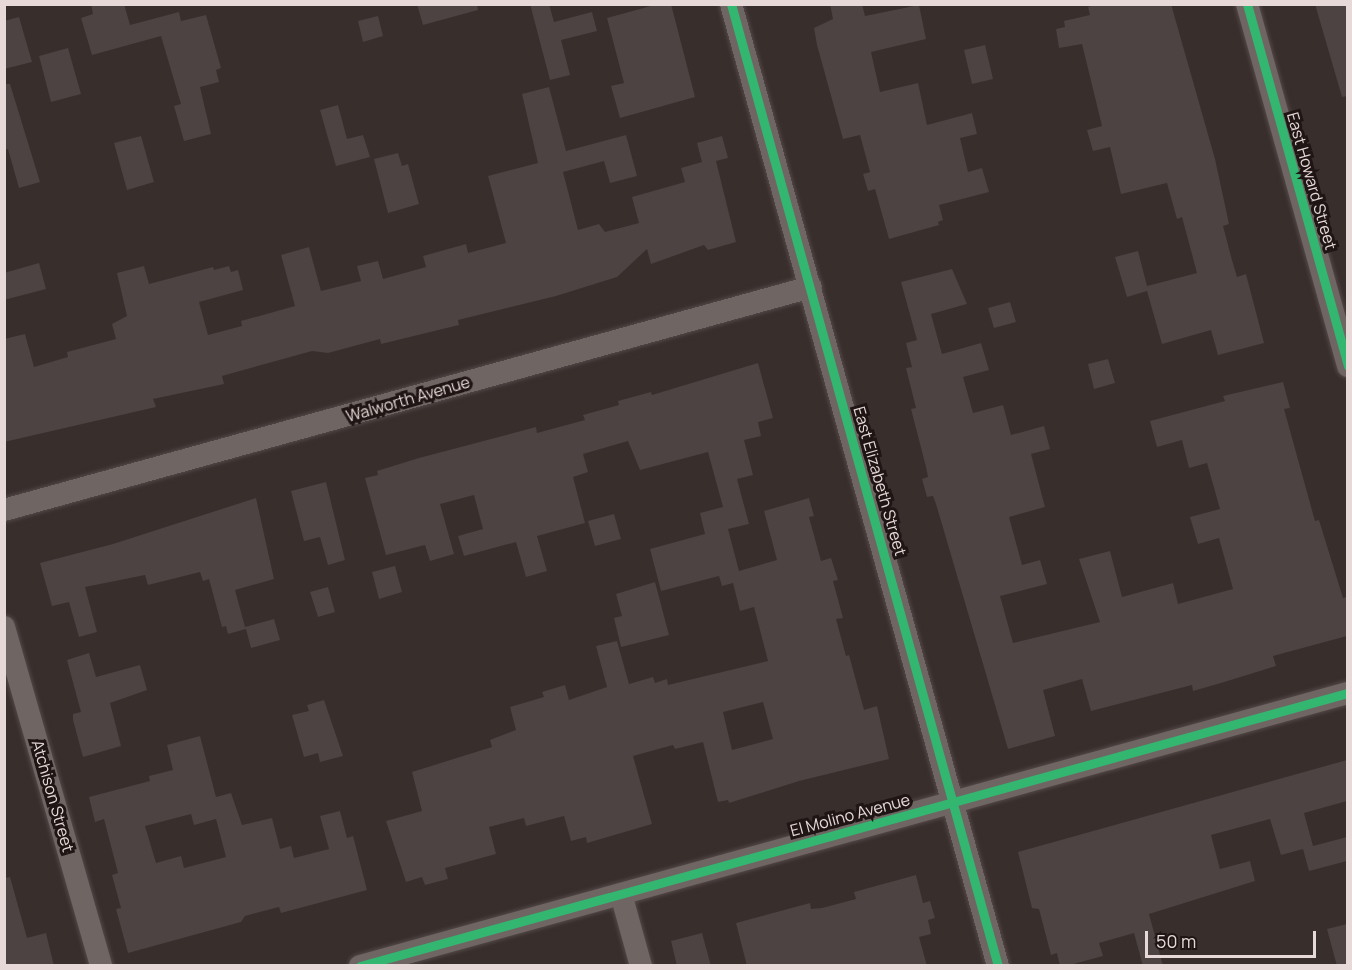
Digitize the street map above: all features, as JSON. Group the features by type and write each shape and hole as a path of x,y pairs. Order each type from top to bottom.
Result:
{"street":[{"name":"East Elizabeth Street","path":"731,4 998,966"},
{"name":"East Howard Street","path":"1247,4 1347,366"},
{"name":"Walworth Avenue","path":"4,510 811,287"},
{"name":"Atchison Street","path":"4,627 101,966"},
{"name":"El Molino Avenue","path":"360,966 1347,693"},
{"path":"621,894 641,966"}],"building":[{"path":"91,4 124,4 130,25 179,12 181,21 206,15 221,68 216,70 219,82 200,87 211,134 184,141 174,106 181,104 161,36 92,55 81,18 93,14"},
{"path":"417,4 477,4 478,10 423,25"},
{"path":"530,4 549,4 554,22 592,12 597,31 561,40 570,75 550,80"},
{"path":"658,4 671,4 695,97 620,118 611,86 624,83 607,18"},
{"path":"830,4 862,4 865,16 919,5 926,39 871,52 880,92 918,83 927,125 972,113 977,134 960,138 968,172 982,168 989,192 939,205 943,220 938,222 939,225 889,239 875,189 868,191 863,174 870,172 860,135 843,139 817,45 814,28 833,19"},
{"path":"1098,4 1171,4 1215,159 1229,224 1223,226 1232,260 1237,277 1246,274 1264,343 1218,355 1211,330 1162,344 1147,291 1127,297 1115,257 1138,251 1147,286 1197,273 1182,217 1177,219 1167,183 1121,194 1110,147 1093,151 1087,130 1102,126 1082,44 1059,48 1056,29 1065,27 1064,21 1090,15 1088,7"},
{"path":"1315,4 1347,4 1347,96 1342,97"},
{"path":"378,16 383,36 363,42 358,21"},
{"path":"19,17 32,62 4,69 4,21"},
{"path":"985,45 993,79 972,84 964,50"},
{"path":"68,48 81,94 51,102 39,56"},
{"path":"4,84 10,84 40,182 19,188 8,149 4,150"},
{"path":"549,87 566,151 626,135 637,176 610,183 604,161 563,172 578,230 599,224 605,232 639,223 632,197 685,182 681,168 702,162 697,143 722,136 728,158 716,161 736,242 708,250 704,245 651,264 647,249 617,277 556,296 458,320 459,325 381,344 380,339 328,353 312,351 222,376 224,384 153,399 156,407 4,442 4,339 25,334 34,367 68,357 67,352 116,339 112,324 127,316 117,273 144,266 149,284 213,267 214,270 229,266 231,272 238,270 243,290 199,302 208,335 242,326 241,321 295,306 281,255 309,247 321,291 361,281 357,266 378,261 383,279 426,267 423,256 466,244 468,253 506,243 488,176 538,163 522,94"},
{"path":"338,105 347,139 363,135 370,157 336,166 320,110"},
{"path":"141,136 154,182 127,190 114,143"},
{"path":"398,153 402,166 408,164 419,204 388,213 374,159"},
{"path":"39,263 46,289 4,300 4,273"},
{"path":"952,269 967,304 931,314 942,354 981,343 989,370 963,377 973,413 1003,405 1011,435 1044,426 1050,449 1031,454 1045,507 1009,517 1022,565 1040,560 1047,584 1000,596 1013,643 1100,622 1079,559 1110,551 1122,597 1173,583 1178,604 1233,589 1219,538 1198,544 1190,517 1220,509 1207,463 1189,468 1182,440 1157,447 1150,421 1225,401 1223,396 1283,382 1290,408 1284,409 1315,521 1319,520 1343,598 1347,597 1347,636 1273,656 1276,666 1221,683 1193,691 1192,685 1091,711 1082,679 1043,690 1055,736 1008,749 936,504 933,496 927,497 922,479 928,477 911,409 916,408 906,368 912,367 906,343 917,340 901,282"},
{"path":"1010,302 1016,322 994,328 988,308"},
{"path":"1108,359 1115,383 1094,389 1088,364"},
{"path":"758,363 773,418 758,422 761,436 744,440 753,475 737,479 749,524 728,529 739,571 777,560 764,511 809,498 814,516 809,517 821,561 831,558 838,580 833,581 843,618 836,619 846,656 849,655 864,710 877,706 889,759 799,781 729,803 728,800 718,802 703,742 675,749 673,745 633,756 652,824 587,843 586,837 571,841 564,816 526,826 524,818 489,827 496,854 445,868 448,879 425,885 422,877 406,882 386,821 422,811 412,772 492,747 490,740 516,730 510,707 544,697 542,692 565,685 569,700 607,687 596,646 617,641 629,684 653,677 655,683 667,679 668,685 768,661 754,607 740,611 733,583 722,586 719,576 661,591 650,549 705,534 700,513 723,507 708,452 640,470 628,441 583,454 588,472 573,477 585,523 537,536 547,571 526,577 516,542 464,556 458,536 483,529 474,495 440,504 454,554 430,561 425,545 386,555 365,478 378,475 377,471 419,458 536,427 537,433 585,420 583,415 619,405 618,401 651,392 652,395","holes":["763,702 773,739 732,750 723,712"]},
{"path":"326,482 345,560 328,565 320,537 304,541 291,491"},
{"path":"256,498 274,579 235,590 245,627 274,619 280,640 251,648 246,629 228,634 226,626 222,627 209,579 203,581 200,572 148,585 145,575 85,587 97,632 79,637 69,602 52,606 40,563 113,544"},
{"path":"614,514 621,539 595,546 588,521"},
{"path":"395,566 402,592 379,599 372,572"},
{"path":"655,582 669,635 621,647 614,618 622,616 616,594"},
{"path":"328,587 335,612 318,617 310,592"},
{"path":"89,653 96,677 140,665 147,690 110,703 121,746 83,757 73,720 73,714 81,712 67,660"},
{"path":"324,700 343,756 320,762 318,753 304,757 292,715 309,711 307,705"},
{"path":"200,736 216,797 231,793 242,825 272,818 280,849 291,846 294,858 329,849 320,816 340,811 347,838 353,836 367,890 281,913 279,907 245,916 241,922 128,953 116,909 121,908 112,875 118,873 104,819 95,822 89,797 150,781 149,776 173,770 167,745","holes":["191,814 194,825 216,819 226,857 184,868 181,856 156,863 145,826"]},
{"path":"1347,760 1347,801 1304,813 1313,846 1347,837 1347,861 1309,871 1303,849 1281,855 1270,819 1211,835 1220,869 1250,861 1255,881 1149,914 1163,966 1143,966 1134,933 1099,943 1103,956 1066,966 1060,966 1057,953 1051,955 1039,909 1032,908 1018,852"},
{"path":"916,875 923,903 930,901 935,918 928,920 931,934 919,937 927,966 747,966 736,923 810,903 811,909 856,899 854,892"},
{"path":"10,877 27,938 46,933 54,966 4,966 4,878"},
{"path":"1347,924 1347,966 1337,966 1327,929"},
{"path":"702,933 711,966 677,966 671,941"}],"cycle path":[{"path":"731,4 998,966"},
{"path":"1247,4 1348,366"},
{"path":"360,966 1348,693"}]}
